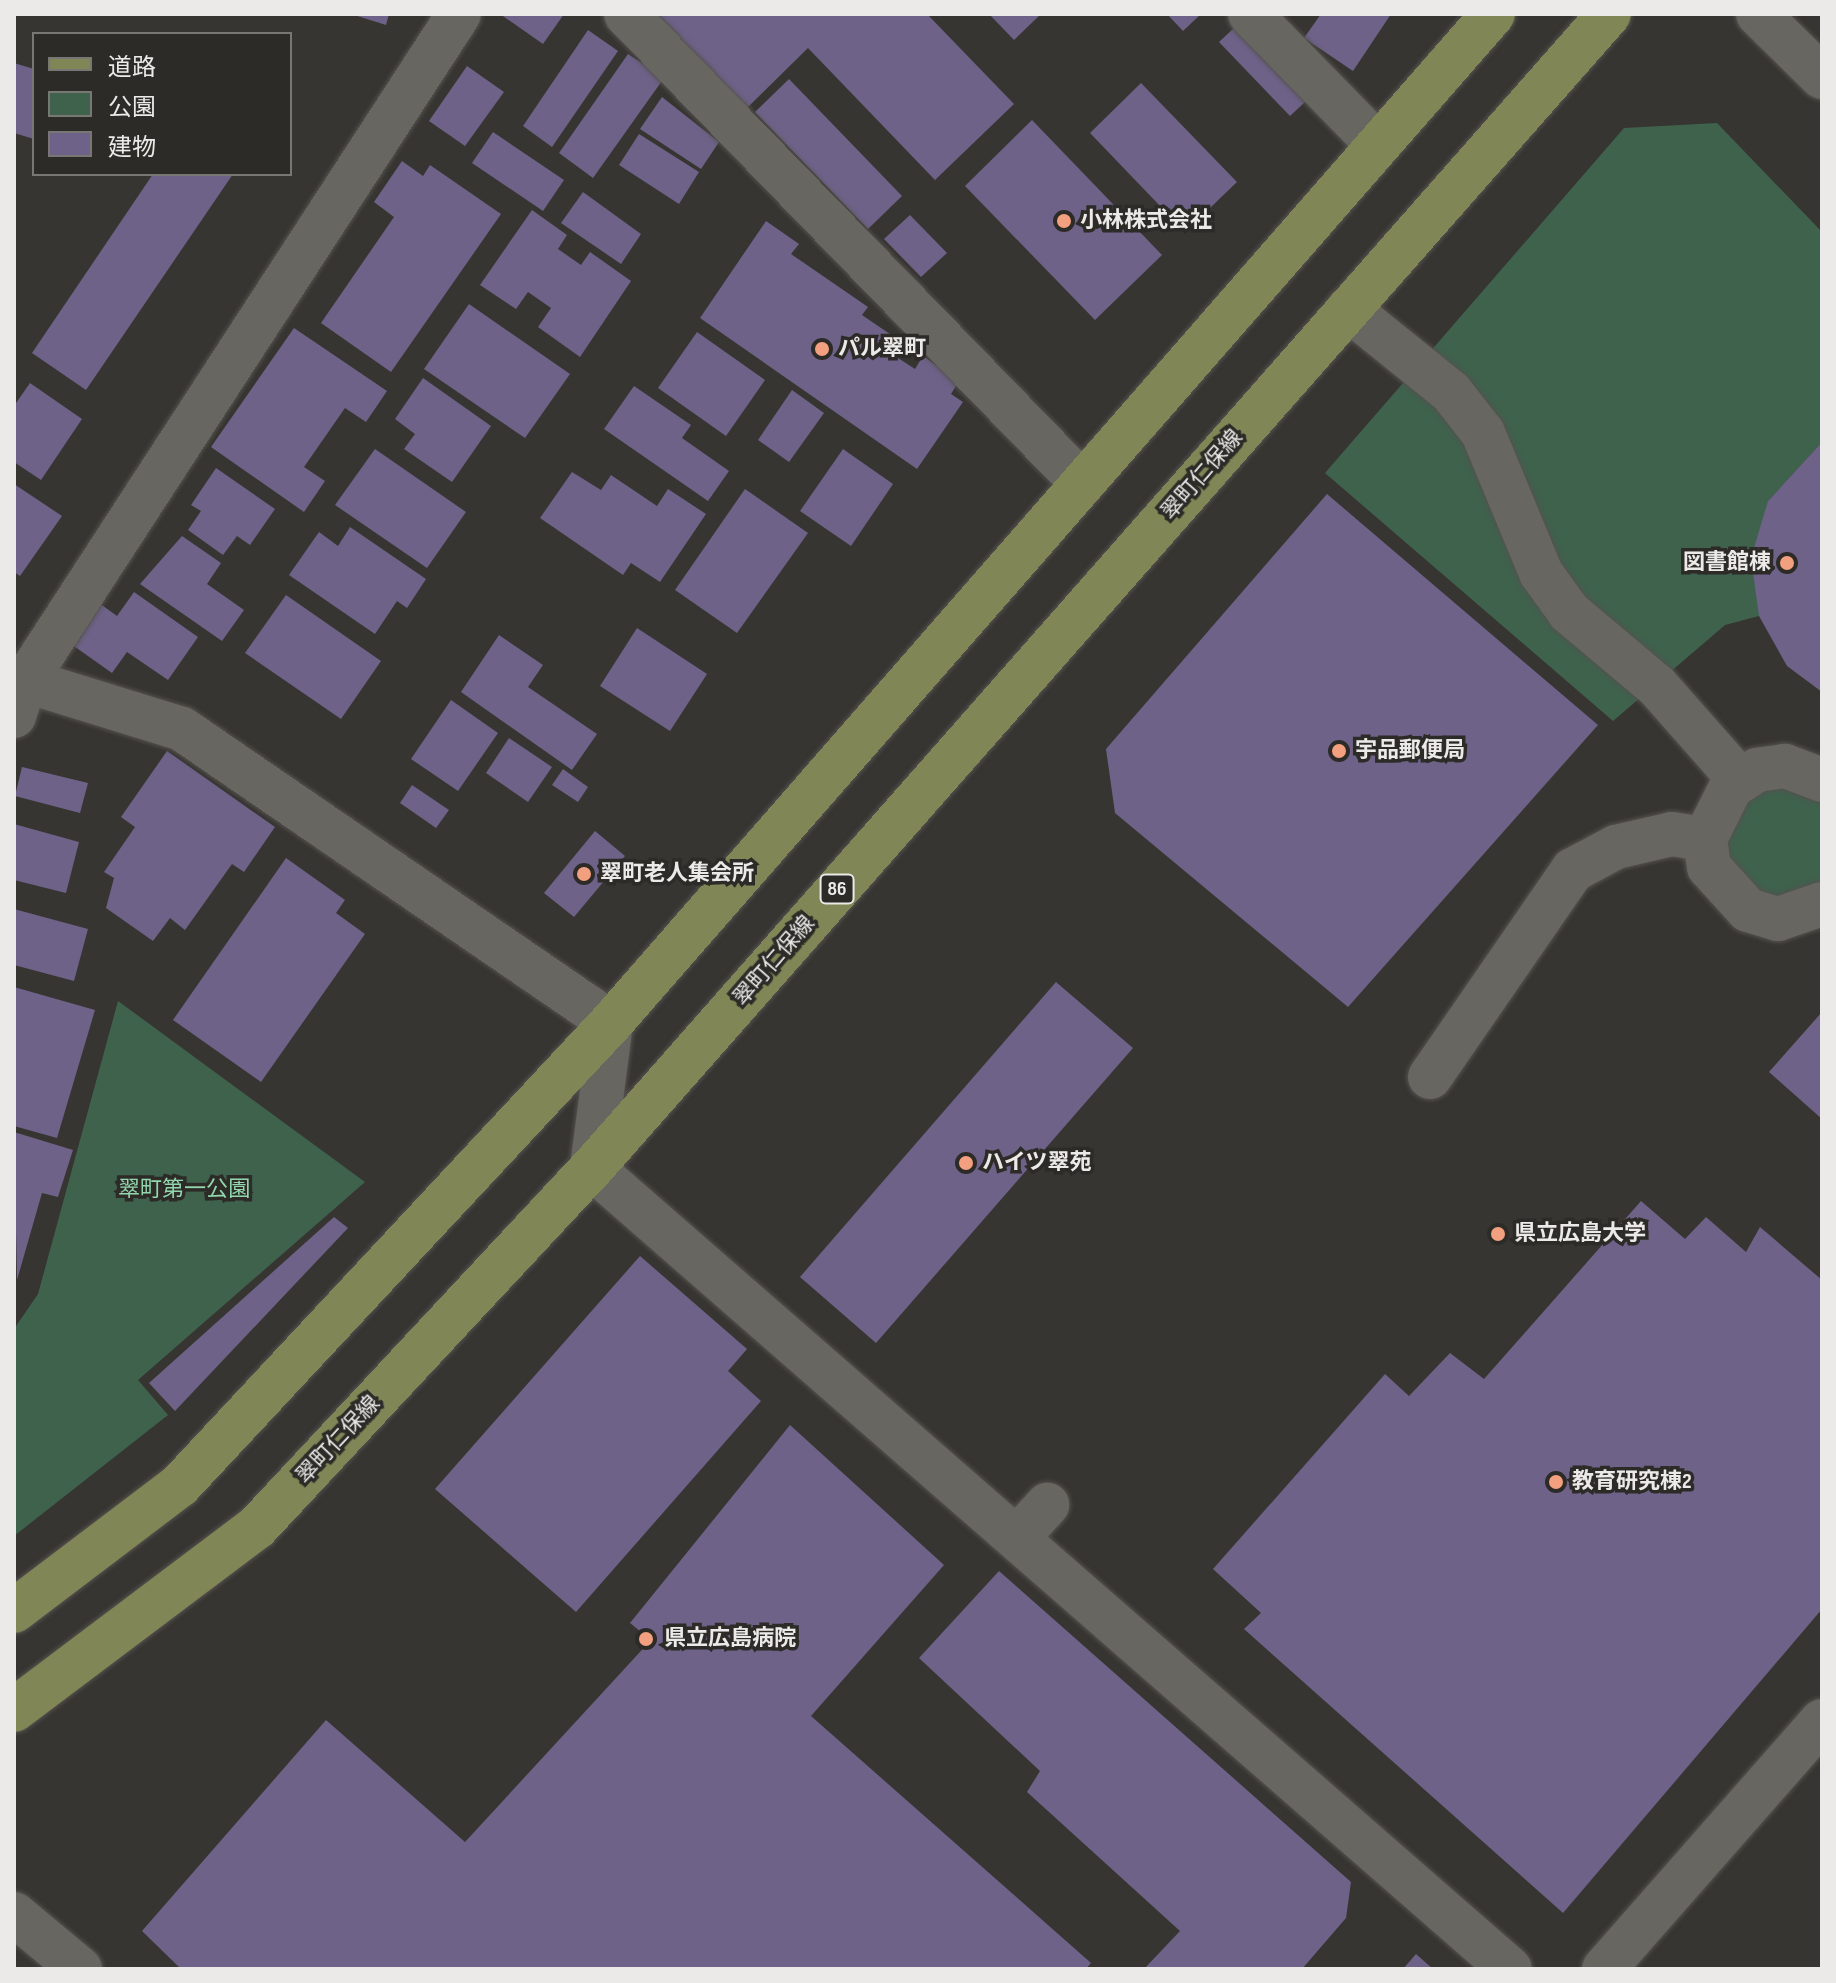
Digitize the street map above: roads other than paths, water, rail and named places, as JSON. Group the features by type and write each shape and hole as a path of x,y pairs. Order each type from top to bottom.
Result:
{"main road":[{"path":"14,1611 180,1485 611,1023 1493,14"},
{"name":"翠町仁保線","path":"15,1707 257,1527 592,1168 1609,14"}],"street":[{"path":"459,14 18,691 182,729 611,1023 592,1168 1510,1969"},
{"path":"626,14 1081,482"},
{"path":"1250,14 1378,145"},
{"path":"1758,14 1822,77"},
{"path":"1348,309 1451,392 1483,433 1541,573 1569,612 1657,686 1740,780"},
{"path":"1822,780 1785,766 1740,780 1714,809 1705,839 1709,867 1748,910 1778,919 1822,904"},
{"path":"1430,1077 1573,870 1616,847 1672,834 1705,839"},
{"path":"1017,1538 1047,1505"},
{"path":"1604,1969 1822,1721"},
{"path":"14,1914 80,1969"}],"place":[{"name":"小林株式会社","path":"1064,221"},
{"name":"パル翠町","path":"822,349"},
{"name":"図書館棟","path":"1787,563"},
{"name":"宇品郵便局","path":"1339,751"},
{"name":"翠町老人集会所","path":"584,874"},
{"name":"ハイツ翠苑","path":"966,1163"},
{"name":"県立広島大学","path":"1498,1234"},
{"name":"教育研究棟2","path":"1556,1482"},
{"name":"県立広島病院","path":"646,1639"}],"park label":[{"name":"翠町第一公園","path":"184,1190"}]}
